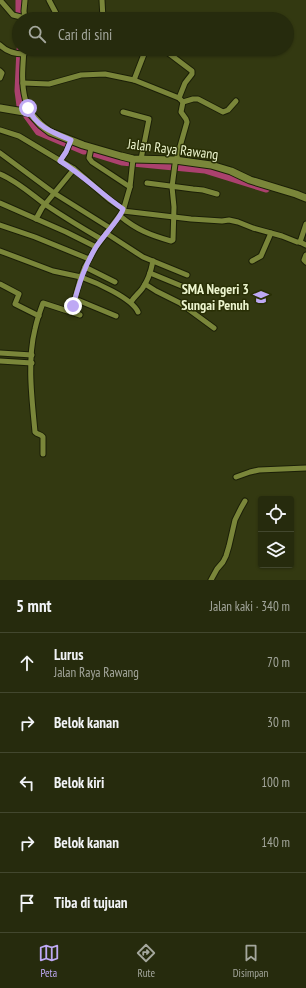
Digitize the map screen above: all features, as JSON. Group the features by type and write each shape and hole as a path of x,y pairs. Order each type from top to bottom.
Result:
{"main road":[{"path":"0,108 25,112"},
{"name":"Jalan Raya Rawang","path":"25,112 50,132 70,143 133,160 141,159 175,164 211,165 221,167 250,180 306,198"}],"street":[{"path":"0,0 12,13"},
{"path":"24,12 25,0"},
{"path":"49,0 55,12"},
{"path":"102,0 103,12"},
{"path":"0,45 5,50 12,51"},
{"path":"22,56 25,112"},
{"path":"134,80 143,56"},
{"path":"0,130 19,136 74,169 110,200 122,212 128,222 148,234 171,241 174,237 172,187 175,164 187,122 181,112 183,105 181,100 183,87 192,73 172,56"},
{"path":"0,71 2,73 0,78"},
{"path":"23,82 49,84 81,75 105,74 134,80 181,100 198,99 223,112 228,110 236,101"},
{"path":"123,112 149,119 141,159"},
{"path":"60,161 70,143"},
{"path":"91,148 89,158 92,162 130,187"},
{"path":"0,153 143,257 187,275"},
{"path":"71,312 81,277 89,259 101,239 122,212 130,187 133,160"},
{"path":"36,219 45,204 74,169"},
{"path":"0,174 20,185 45,204 101,239"},
{"path":"147,183 193,190 203,190 217,194"},
{"path":"0,203 96,247"},
{"path":"122,212 222,221 228,220 282,236 306,245"},
{"path":"300,242 306,224"},
{"path":"0,225 35,237 89,259"},
{"path":"252,261 260,256 271,233"},
{"path":"0,251 53,271 81,277 106,288 131,302 136,307 138,312"},
{"path":"306,254 304,260 306,262"},
{"path":"131,302 142,290 150,273 153,261"},
{"path":"85,267 115,282"},
{"path":"150,273 184,287"},
{"path":"0,284 19,294 15,304 39,316"},
{"path":"145,284 180,303 214,328"},
{"path":"75,299 116,316"},
{"path":"44,454 44,437 35,432 31,385 35,330 43,303 80,315"},
{"path":"0,353 32,355"},
{"path":"0,361 32,363"},
{"path":"236,477 259,470 306,468"},
{"path":"211,580 226,556 235,520 245,501"}],"waterway":[{"path":"20,0 20,11"},
{"path":"21,56 19,91 21,106 39,131 84,150"},
{"path":"93,152 122,161 205,169 266,188"}],"place":[{"name":"SMA Negeri 3 Sungai Penuh","path":"261,297"}],"route":[{"path":"28,108 30,113 50,132 71,140 60,161 74,169 110,200 123,209 120,216 101,239 85,267 73,306"}]}
